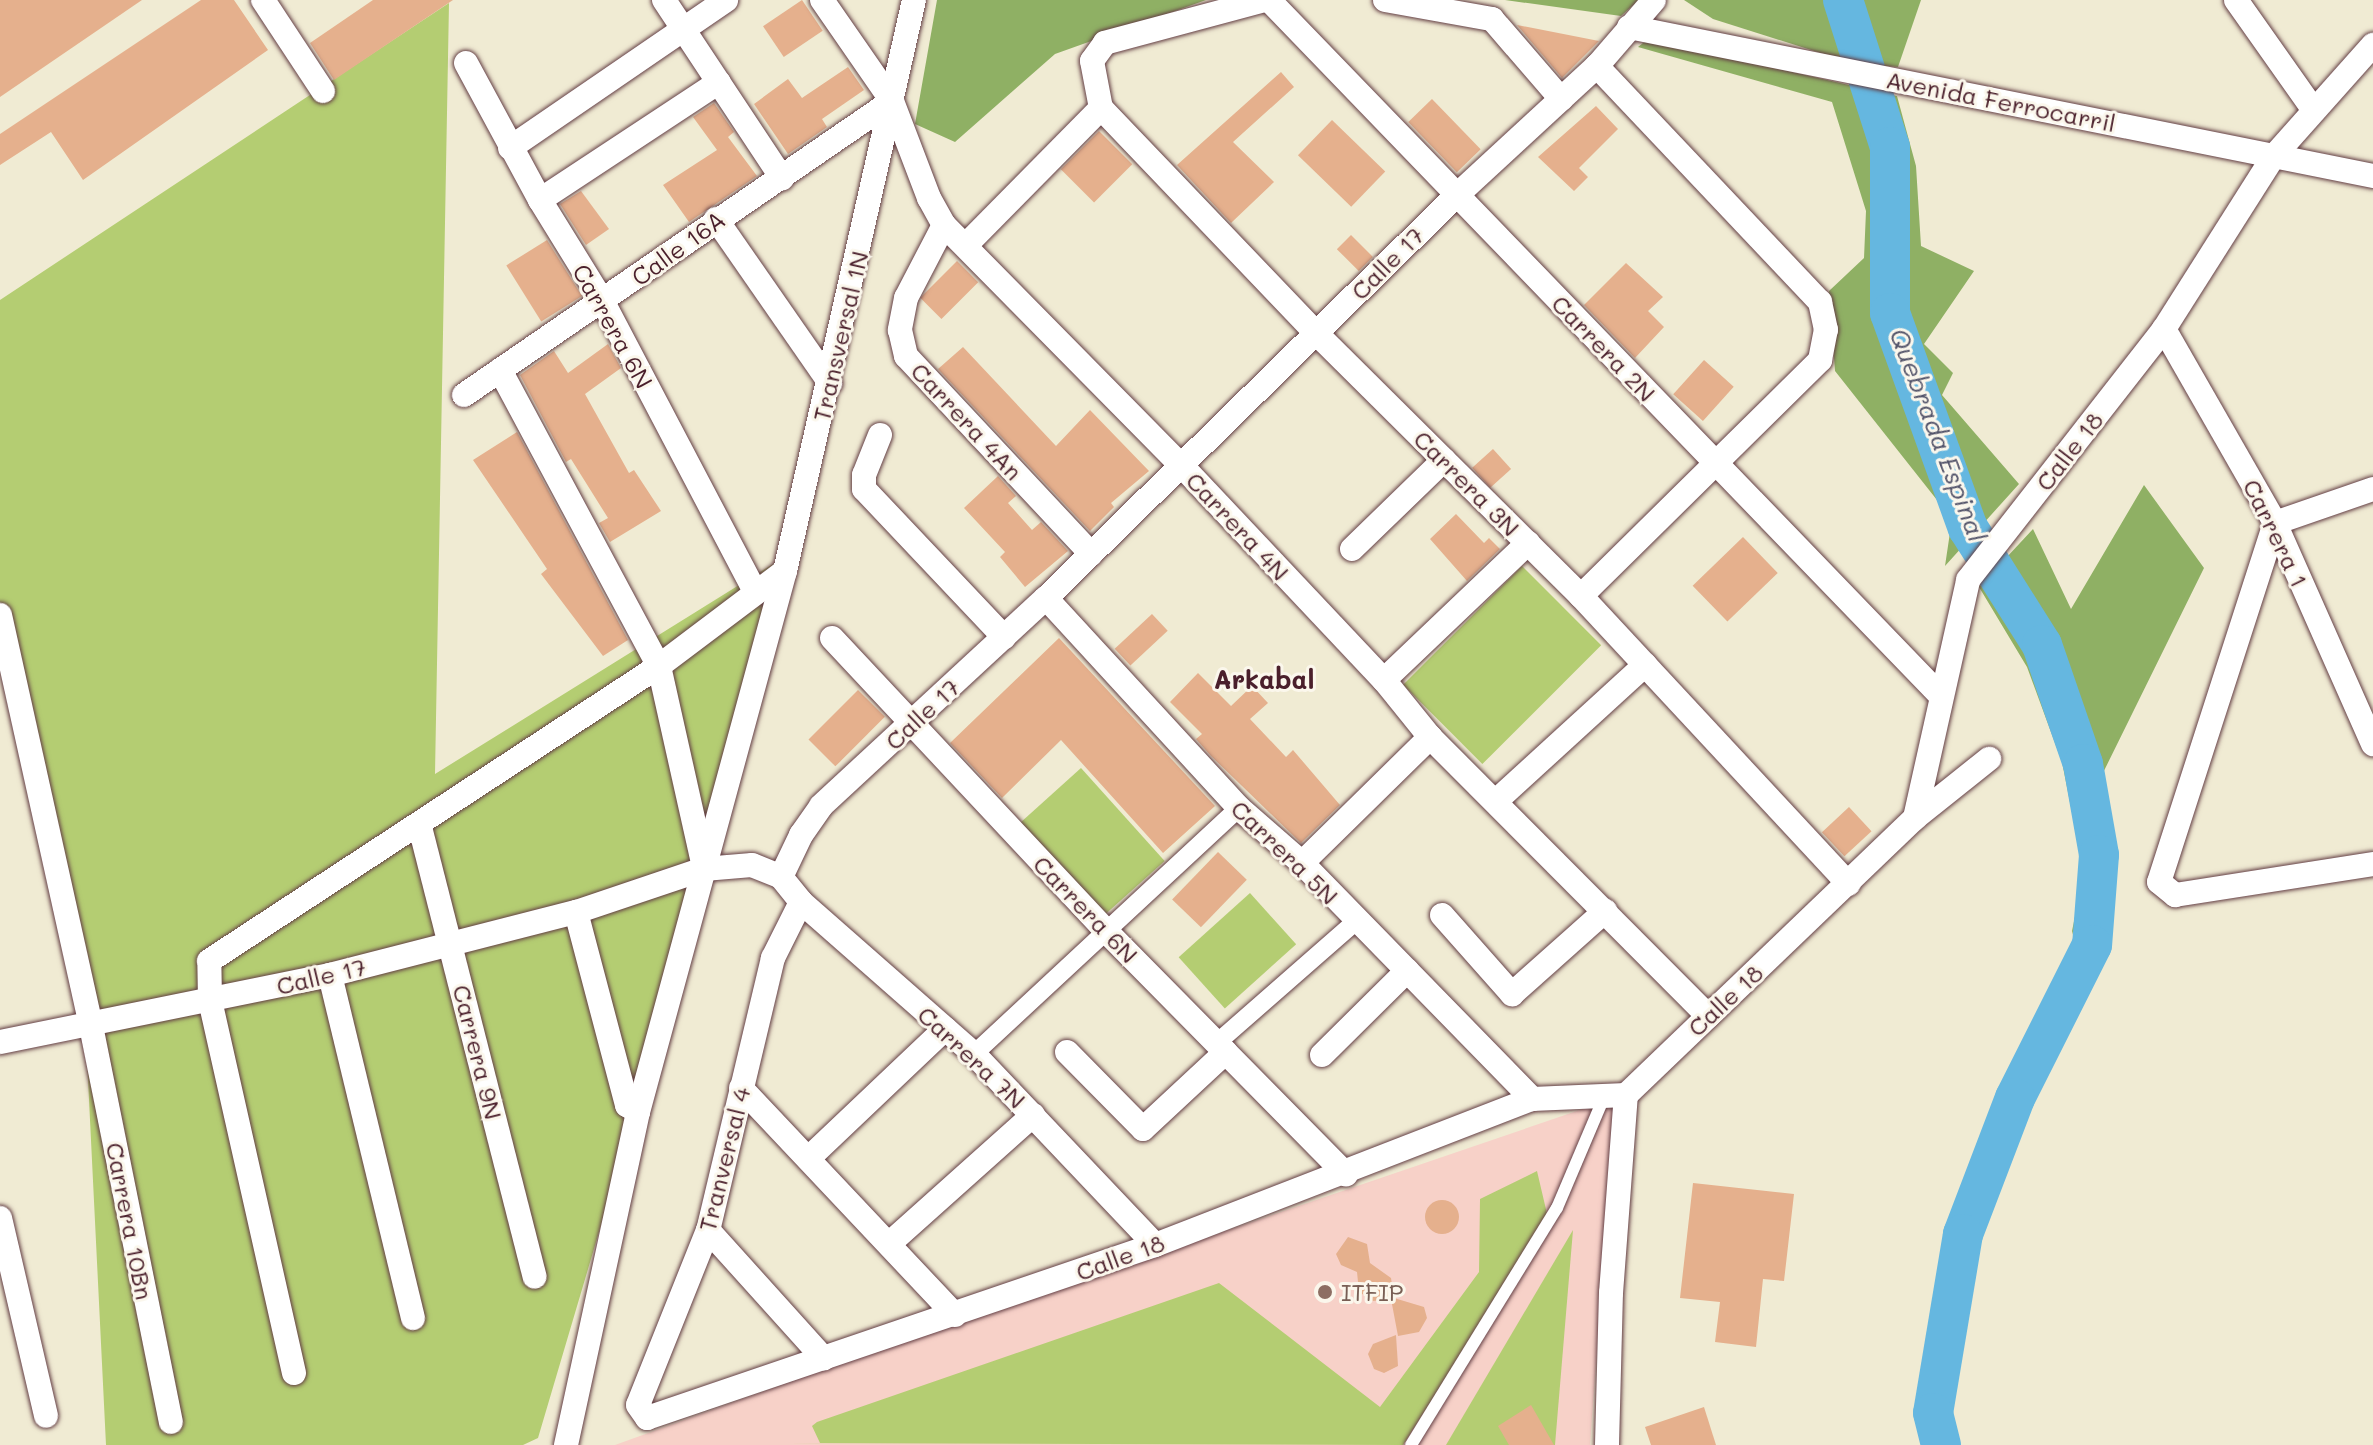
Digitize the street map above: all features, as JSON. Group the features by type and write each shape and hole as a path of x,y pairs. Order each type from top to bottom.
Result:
{"street":[{"path":"263,0 323,91"},
{"path":"664,0 782,178"},
{"path":"510,148 684,32 726,0"},
{"name":"Carrera 4N","path":"822,0 892,101 929,198 944,225 967,244 1183,467 1384,680 1430,737 1708,1016"},
{"path":"892,101 914,0"},
{"name":"Carrera 3N","path":"1267,0 1105,43 1092,61 1092,80 1101,108 1316,333 1581,596 1849,884"},
{"name":"Carrera 2N","path":"1267,0 1940,695"},
{"path":"1385,0 1492,19 1561,99"},
{"name":"Calle 17","path":"0,1042 90,1021 330,975 576,912 704,869 752,865 781,877 801,835 821,806 1183,467 1456,196 1597,66 1654,0"},
{"path":"2236,0 2313,109"},
{"name":"Avenida Ferrocarril","path":"1629,27 2373,176"},
{"name":"Calle 18","path":"640,1413 647,1418 1155,1245 1346,1174 1532,1099 1616,1095 1708,1016 1915,818 1968,580 2164,329 2274,156 2373,45"},
{"name":"Carrera 6N","path":"466,63 510,148 603,302 755,591"},
{"path":"1581,596 1820,360 1826,330 1820,302 1597,66"},
{"path":"540,200 719,82"},
{"name":"Calle 16A","path":"464,395 892,101"},
{"name":"Transversal 1N","path":"704,869 785,571 892,101"},
{"path":"967,244 1101,108"},
{"path":"716,219 830,383"},
{"name":"Carrera 4An","path":"944,225 906,298 900,330 906,356 1091,554"},
{"name":"Carrera 1","path":"2164,329 2275,523 2373,744"},
{"path":"500,370 659,666 704,869 638,1112 566,1445"},
{"path":"880,435 864,475 864,489 1004,637"},
{"path":"1352,549 1444,460"},
{"path":"2373,489 2275,523 2159,882 2164,891 2175,895 2373,864"},
{"path":"1384,680 1528,543"},
{"path":"294,1373 210,1000 209,961 420,827 659,666 785,571"},
{"name":"Carrera 5N","path":"1046,598 1239,808 1302,863 1532,1099"},
{"name":"Carrera 10Bn","path":"0,615 90,1021 171,1422"},
{"name":"Carrera 6N","path":"832,638 910,725 1106,931 1346,1174"},
{"path":"1496,801 1645,665"},
{"path":"1302,863 1430,737"},
{"path":"1915,818 1989,759"},
{"path":"974,1054 1239,808"},
{"name":"Carrera 9N","path":"420,827 535,1277"},
{"name":"Carrera 7N","path":"781,877 801,902 974,1054 1155,1245"},
{"name":"Tranversal 4","path":"640,1413 638,1405 708,1230 773,958 801,902"},
{"path":"1442,915 1512,994 1605,911"},
{"path":"576,912 627,1105 638,1112"},
{"path":"1067,1052 1143,1129 1222,1047 1356,921"},
{"path":"1322,1055 1407,971"},
{"path":"330,975 413,1318"},
{"path":"811,1156 945,1029"},
{"path":"741,1088 811,1156 955,1315"},
{"path":"1607,1445 1616,1095"},
{"path":"890,1243 1033,1115"},
{"path":"0,1218 46,1416"},
{"path":"708,1230 824,1359"}],"lane":[{"path":"1411,1445 1557,1208 1616,1095"}],"shaded area":[{"name":"ITFIP","path":"1615,1098 1590,1445 615,1445 892,1345"}],"green space":[{"path":"937,0 1206,0 1055,54 955,142 915,124"},
{"path":"1505,0 1639,0 1621,16"},
{"path":"1684,0 1921,0 1898,67 1852,63 1713,19"},
{"path":"449,3 435,774 802,546 538,1438 523,1445 106,1445 84,998 0,632 0,300"},
{"path":"1648,39 1897,96 1916,166 1921,246 1974,271 1924,344 1953,373 1942,395 2019,484 1945,566 1952,519 1835,371 1829,291 1864,258 1866,211 1832,102 1638,47"},
{"path":"2144,485 2204,568 2097,785 2114,908 2089,994 2072,931 2084,873 2062,762 2027,667 1979,587 2033,529 2071,609"},
{"path":"1522,566 1601,645 1482,764 1403,685"},
{"path":"1081,768 1165,861 1104,915 1021,822"},
{"path":"1250,893 1296,944 1225,1009 1179,957"},
{"path":"1537,1171 1548,1218 1403,1445 786,1443 820,1443 812,1426 817,1422 1219,1283 1380,1407 1479,1272 1480,1199"},
{"path":"1573,1230 1555,1445 1446,1445"}],"building":[{"path":"0,0 142,0 0,97"},
{"path":"201,0 234,0 268,50 83,180 51,132 0,165 0,134"},
{"path":"373,0 453,0 334,80 310,43"},
{"path":"802,0 823,31 784,57 763,26"},
{"path":"1517,25 1599,41 1562,78"},
{"path":"848,67 864,90 822,119 827,127 788,154 754,104 788,79 802,98"},
{"path":"1281,72 1294,87 1233,142 1274,182 1231,223 1177,165"},
{"path":"1432,99 1481,149 1457,172 1408,122"},
{"path":"714,103 734,132 728,137 757,176 689,222 663,185 717,150 693,117"},
{"path":"1596,106 1618,129 1579,168 1588,177 1574,191 1538,157"},
{"path":"1332,120 1385,171 1351,207 1298,155"},
{"path":"1099,131 1132,164 1094,202 1061,169"},
{"path":"581,191 609,229 586,245 560,204"},
{"path":"1351,235 1373,257 1359,271 1337,249"},
{"path":"547,240 582,296 541,321 506,265"},
{"path":"957,261 978,282 941,319 920,298"},
{"path":"1626,263 1663,297 1648,311 1664,327 1635,358 1584,305"},
{"path":"608,344 621,368 585,394 629,473 634,470 661,511 610,542 599,523 608,518 571,459 566,462 520,375 554,351 568,373"},
{"path":"963,347 1056,446 1090,410 1149,471 1111,503 1114,507 1090,531 938,369"},
{"path":"1704,360 1734,387 1703,421 1673,394"},
{"path":"517,432 628,640 603,656 541,574 547,569 473,460"},
{"path":"1493,449 1511,469 1490,488 1472,468"},
{"path":"998,476 1016,496 1008,503 1032,530 1041,522 1068,551 1025,587 1000,557 1005,552 964,508"},
{"path":"1456,514 1484,543 1489,538 1500,549 1467,581 1430,539"},
{"path":"1743,537 1778,573 1727,622 1693,586"},
{"path":"1152,614 1168,631 1130,666 1115,649"},
{"path":"1059,638 1215,806 1163,853 1061,740 1002,798 950,743"},
{"path":"1198,673 1231,706 1252,686 1268,703 1250,719 1286,757 1293,750 1340,805 1301,843 1211,756 1196,739 1202,734 1170,702"},
{"path":"858,690 885,717 835,766 809,739"},
{"path":"1849,807 1872,831 1844,856 1822,832"},
{"path":"1218,852 1247,880 1201,927 1172,899"},
{"path":"1693,1183 1794,1194 1784,1281 1763,1279 1756,1347 1715,1342 1720,1302 1680,1298"},
{"path":"1442,1200 1454,1205 1459,1217 1454,1229 1442,1234 1430,1229 1425,1217 1430,1205"},
{"path":"1348,1237 1367,1244 1370,1263 1391,1278 1394,1298 1424,1307 1427,1318 1419,1332 1398,1336 1391,1299 1373,1301 1359,1292 1357,1272 1341,1265 1336,1254"},
{"path":"1396,1335 1398,1366 1384,1373 1374,1369 1368,1354 1373,1344"},
{"path":"1531,1405 1554,1445 1509,1445 1498,1426"},
{"path":"1704,1407 1716,1445 1651,1445 1645,1427"}],"waterway":[{"name":"Quebrada Espinal","path":"1843,0 1890,147 1890,313 1968,528 2042,645 2083,764 2099,855 2092,945 2015,1098 1963,1234 1933,1413 1941,1445"}],"place":[{"name":"ITFIP","path":"1325,1292"}],"district":[{"name":"Arkabal","path":"1264,680"}]}
